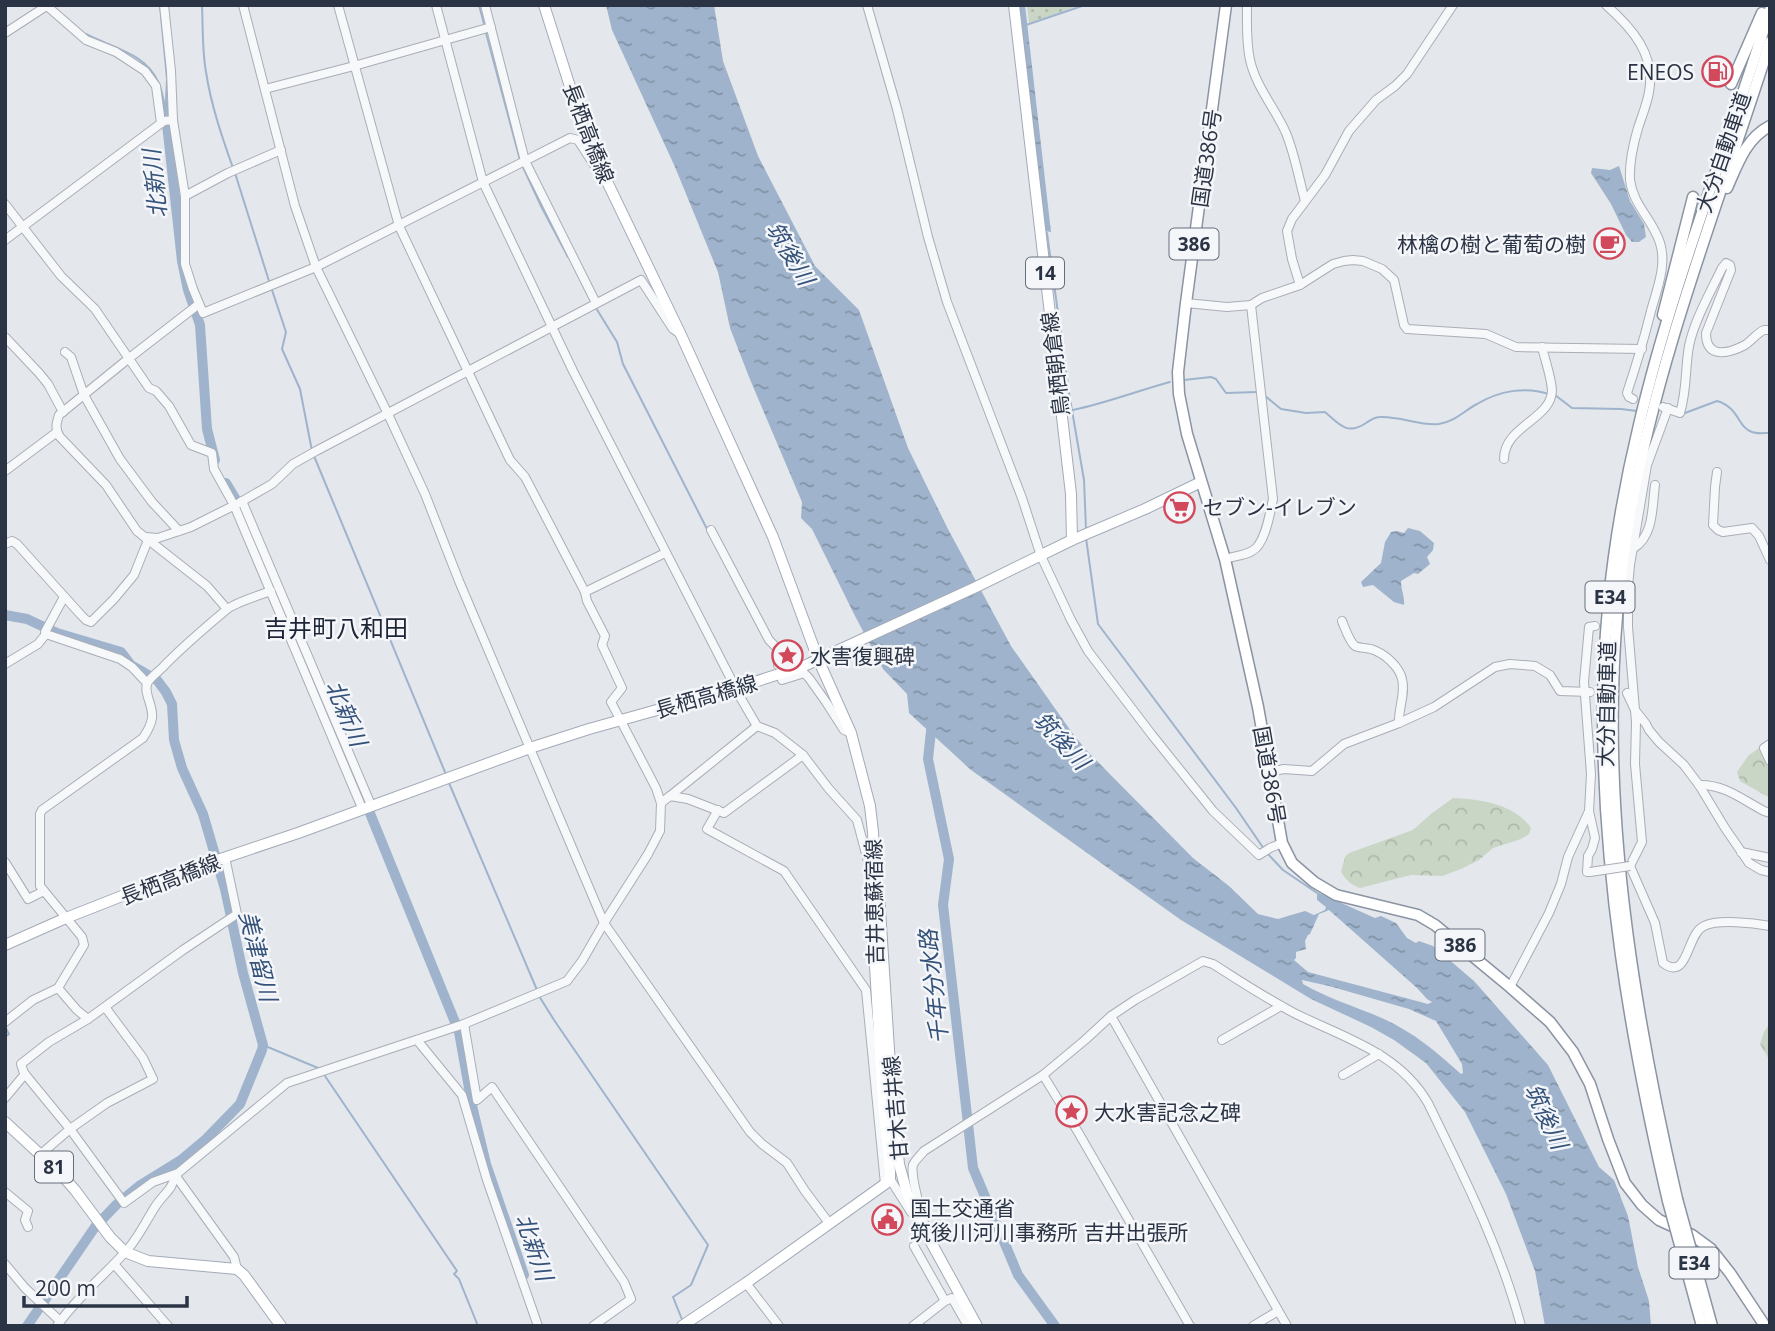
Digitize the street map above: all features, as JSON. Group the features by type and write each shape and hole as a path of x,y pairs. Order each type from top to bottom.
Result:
{"highway":[{"name":"国道386号","path":"1226,5 1186,303 1178,372 1179,394 1187,434 1225,559 1258,707 1282,843 1292,863 1314,882 1336,895 1418,915 1435,925 1550,1022 1573,1052 1590,1084 1625,1183 1642,1205 1660,1220 1692,1235 1711,1249 1765,1326"},
{"path":"1731,84 1765,5"},
{"name":"大分自動車道","path":"1702,1326 1639,1068 1621,957 1605,802 1603,702 1609,606 1620,517 1639,424 1664,332 1770,10"},
{"name":"大分自動車道","path":"1712,1326 1672,1200 1628,941 1614,799 1614,656 1631,509 1650,424 1675,331 1770,42"},
{"path":"1675,331 1736,168 1751,140 1770,126"},
{"path":"1639,424 1693,197"}],"main road":[{"name":"長栖高橋線","path":"5,945 197,867 530,748 785,673 821,658 773,537 681,335 587,140 544,5"},
{"name":"鳥栖朝倉線","path":"1014,5 1071,494 1072,540"},
{"path":"821,658 1201,482"},
{"name":"吉井恵蘇宿線","path":"821,658 851,733 870,806 875,856 873,932 883,1103 890,1171 887,1181"},
{"name":"甘木吉井線","path":"875,874 879,891 899,1164 915,1213 977,1326"},
{"name":"81","path":"8,1129 41,1154 75,1190 110,1237 125,1252 148,1261 237,1269"},
{"path":"683,1325 887,1181"},
{"path":"237,1269 281,1326"}],"street":[{"path":"5,240 167,121 171,71 164,5"},
{"path":"243,5 295,206 316,267 425,494 459,581 604,923 750,1132 787,1163 829,1223"},
{"path":"225,857 237,914 21,1064 25,1074 70,1129 124,1203 153,1182 175,1175 288,1083 464,1024 567,981 582,961 660,831 661,803 650,773 611,702 622,688 602,645 605,636 587,601 586,592 525,477 510,460 399,226 338,5"},
{"path":"436,5 483,182 552,327 732,681"},
{"path":"485,5 525,161 596,303"},
{"path":"867,5 947,302 1022,498 1036,558 1088,651 1213,811 1259,855 1282,843"},
{"path":"1247,5 1250,62 1286,133 1305,201"},
{"path":"1300,285 1287,231 1292,219 1325,175 1349,131 1376,100 1407,74 1453,5"},
{"path":"1606,5 1634,33 1648,60 1650,92 1633,145 1630,182 1636,201 1659,239 1662,261 1642,349 1627,393 1633,399"},
{"path":"5,33 47,6 86,40 116,52 145,71 156,86 167,121 184,197 186,264 198,305 203,313 316,267 570,138 578,140 597,171 604,175"},
{"path":"265,89 491,27"},
{"path":"184,197 234,170 281,150"},
{"path":"5,204 61,276 95,309 149,388 156,391 169,406 191,445 212,453 214,469 239,503 366,807"},
{"path":"1186,303 1227,307 1251,305 1262,298 1300,285 1333,264 1363,261 1382,269 1394,280 1407,329 1486,334 1516,347 1642,349"},
{"path":"1630,866 1642,842 1635,764 1635,710 1624,627 1630,565 1647,465 1665,411 1680,413 1690,344 1704,304 1726,263 1731,270 1706,333 1706,342 1712,350 1726,352 1746,344 1764,330 1770,330"},
{"path":"147,538 158,538 191,527 239,503 271,484 293,464 313,452 641,280 673,329 681,335"},
{"path":"198,305 59,415 57,432 106,485 137,531 207,586 227,608"},
{"path":"1225,559 1251,552 1258,547 1273,499 1251,305"},
{"path":"5,337 48,384 63,412"},
{"path":"1504,459 1504,451 1511,439 1544,409 1552,392 1542,347"},
{"path":"65,352 71,357 84,395 120,459 152,502 179,531"},
{"path":"5,471 57,432"},
{"path":"1717,472 1713,525 1723,532 1752,528 1770,560"},
{"path":"1634,548 1642,543 1648,531 1655,485"},
{"path":"239,503 271,591 366,807"},
{"path":"711,530 769,640 787,658 778,665"},
{"path":"5,544 12,541 17,544 64,597 91,622 134,575 147,538"},
{"path":"586,592 665,553"},
{"path":"5,1022 33,1000 58,988 84,945 82,937 40,886 42,810 143,738 152,717 145,691 151,679 183,646 211,621 221,617 227,608 271,591"},
{"path":"5,664 37,644 64,597"},
{"path":"1342,621 1353,644 1379,652 1389,659 1399,672 1403,688 1399,723"},
{"path":"1595,625 1589,627 1584,682 1587,692 1591,774 1589,811 1595,838 1588,856 1587,872 1630,866"},
{"path":"47,630 120,659 151,679"},
{"path":"1269,772 1284,769 1312,771 1344,744 1399,723 1448,699 1485,673 1506,665 1535,666 1550,675 1560,691 1587,692"},
{"path":"782,680 804,673 844,730 851,733"},
{"path":"737,690 757,726 775,733 803,755 857,820 870,869 875,874"},
{"path":"1627,693 1635,710 1659,742 1684,765 1699,785 1749,863 1770,872"},
{"path":"661,803 757,726"},
{"path":"1770,744 1764,748 1770,761"},
{"path":"670,796 688,799 724,813 803,755"},
{"path":"1699,785 1726,789 1770,813"},
{"path":"718,810 707,829 784,871 866,990 887,1181 928,1237"},
{"path":"1510,986 1553,903 1568,858 1589,811"},
{"path":"1741,852 1770,858"},
{"path":"5,862 28,900 44,891"},
{"path":"1630,866 1655,923 1665,965 1678,966 1684,961 1694,934 1712,923 1751,922 1770,926"},
{"path":"928,1237 917,1198 914,1164 924,1151 1043,1075 1111,1016 1203,961 1213,964 1281,1006 1379,1054 1407,1074 1428,1103 1473,1196 1513,1293 1521,1326"},
{"path":"58,988 88,1019"},
{"path":"1222,1040 1281,1006"},
{"path":"41,1154 107,1103 153,1079 143,1058 105,1007"},
{"path":"1111,1016 1287,1326"},
{"path":"464,1024 477,1100 492,1087 624,1282 631,1299 593,1326"},
{"path":"417,1040 462,1095 487,1180 538,1326"},
{"path":"1343,1075 1379,1054"},
{"path":"5,1098 25,1074"},
{"path":"1043,1075 1190,1326"},
{"path":"5,1264 25,1289 59,1323 125,1252 173,1185 175,1175"},
{"path":"175,1175 234,1258 237,1269"},
{"path":"5,1192 28,1212 25,1220 28,1227"},
{"path":"915,1245 946,1300"},
{"path":"114,1264 168,1326"},
{"path":"746,1283 779,1326"},
{"path":"913,1326 952,1298 968,1326"},
{"path":"1253,1326 1278,1311"}],"green space":[{"path":"1027,5 1081,5 1029,23"},
{"path":"1770,740 1770,798 1740,781 1737,772 1748,756"},
{"path":"1453,798 1506,808 1524,820 1531,828 1529,834 1493,848 1479,860 1442,876 1411,875 1360,888 1351,884 1343,875 1341,872 1345,857 1349,853 1413,830"},
{"path":"1770,1023 1770,1061 1760,1044"}],"water":[{"name":"筑後川","path":"606,5 714,5 723,61 758,156 815,266 859,310 908,448 948,529 1011,646 1073,734 1193,858 1229,886 1258,914 1278,919 1305,911 1314,915 1326,907 1317,900 1319,893 1375,918 1381,916 1396,923 1407,938 1416,943 1419,941 1433,946 1474,981 1548,1065 1599,1167 1614,1180 1628,1216 1638,1267 1649,1301 1651,1326 1545,1326 1535,1271 1506,1194 1465,1112 1426,1063 1394,1040 1311,999 1181,920 971,770 909,713 907,694 883,669 812,529 801,518 802,502 730,328 718,272 675,167 612,30","holes":["1329,910 1427,999 1432,1002 1428,1004 1308,972 1294,960 1296,952 1306,949 1305,941 1319,914","1302,980 1409,1009 1436,1021 1462,1064 1463,1073 1405,1030 1333,999 1303,984"]},
{"path":"1019,5 1025,5 1051,232 1043,231"},
{"path":"1619,166 1630,201 1644,224 1646,237 1639,242 1632,242 1626,235 1611,204 1591,173 1592,168 1610,170"},
{"path":"1408,528 1420,531 1434,543 1433,550 1427,557 1430,564 1418,574 1414,573 1401,581 1404,605 1394,602 1373,585 1363,587 1361,582 1381,563 1385,542 1391,532 1404,533"}],"waterway":[{"path":"160,5 167,79 166,101"},
{"path":"202,5 208,84 233,168"},
{"path":"479,5 484,24"},
{"path":"1026,25 1085,5"},
{"path":"486,33 520,160"},
{"path":"86,34 128,53 146,65 159,84 165,106"},
{"name":"北新川","path":"165,106 182,261 200,325 207,429 215,460"},
{"path":"522,165 568,257"},
{"path":"235,173 269,281"},
{"path":"1047,233 1084,480 1086,529"},
{"path":"272,290 286,332 282,349 300,389 312,451"},
{"path":"596,308 617,342 623,364 708,531"},
{"path":"1184,380 1211,377 1216,379 1226,393 1257,392"},
{"path":"1073,410 1170,382"},
{"path":"1264,395 1281,409 1306,413 1325,412 1344,427 1354,428 1380,417 1439,424 1503,393 1531,390 1549,394"},
{"path":"1555,395 1572,408 1637,411"},
{"path":"1685,413 1717,401 1730,408 1747,430 1770,433"},
{"path":"314,456 445,772"},
{"name":"北新川","path":"226,483 235,498 365,801 459,1032 486,1164 524,1275"},
{"path":"1086,538 1098,624 1264,849"},
{"name":"美津留川","path":"5,615 27,619 57,633 121,652 131,665 157,680 166,692 172,704 174,740 182,768 203,814 225,889 243,973 263,1045 240,1104 181,1160 139,1186 117,1204 95,1227 27,1326"},
{"name":"千年分水路","path":"932,722 928,759 949,859 943,905 973,1168 1018,1275 1055,1326"},
{"path":"449,783 537,990"},
{"path":"1267,853 1283,870 1320,895"},
{"path":"539,996 708,1245 691,1285 673,1297 683,1322"},
{"path":"5,1027 9,1034 5,1037"},
{"path":"263,1045 318,1068"},
{"path":"325,1076 457,1271 454,1274 459,1279 478,1326"}],"place":[{"name":"ENEOS","path":"1717,72"},
{"name":"林檎の樹と葡萄の樹","path":"1609,244"},
{"name":"セブン-イレブン","path":"1180,507"},
{"name":"水害復興碑","path":"787,656"},
{"name":"大水害記念之碑","path":"1071,1112"},
{"name":"国土交通省 筑後川河川事務所 吉井出張所","path":"887,1220"}],"district":[{"name":"吉井町八和田","path":"336,627"}]}
